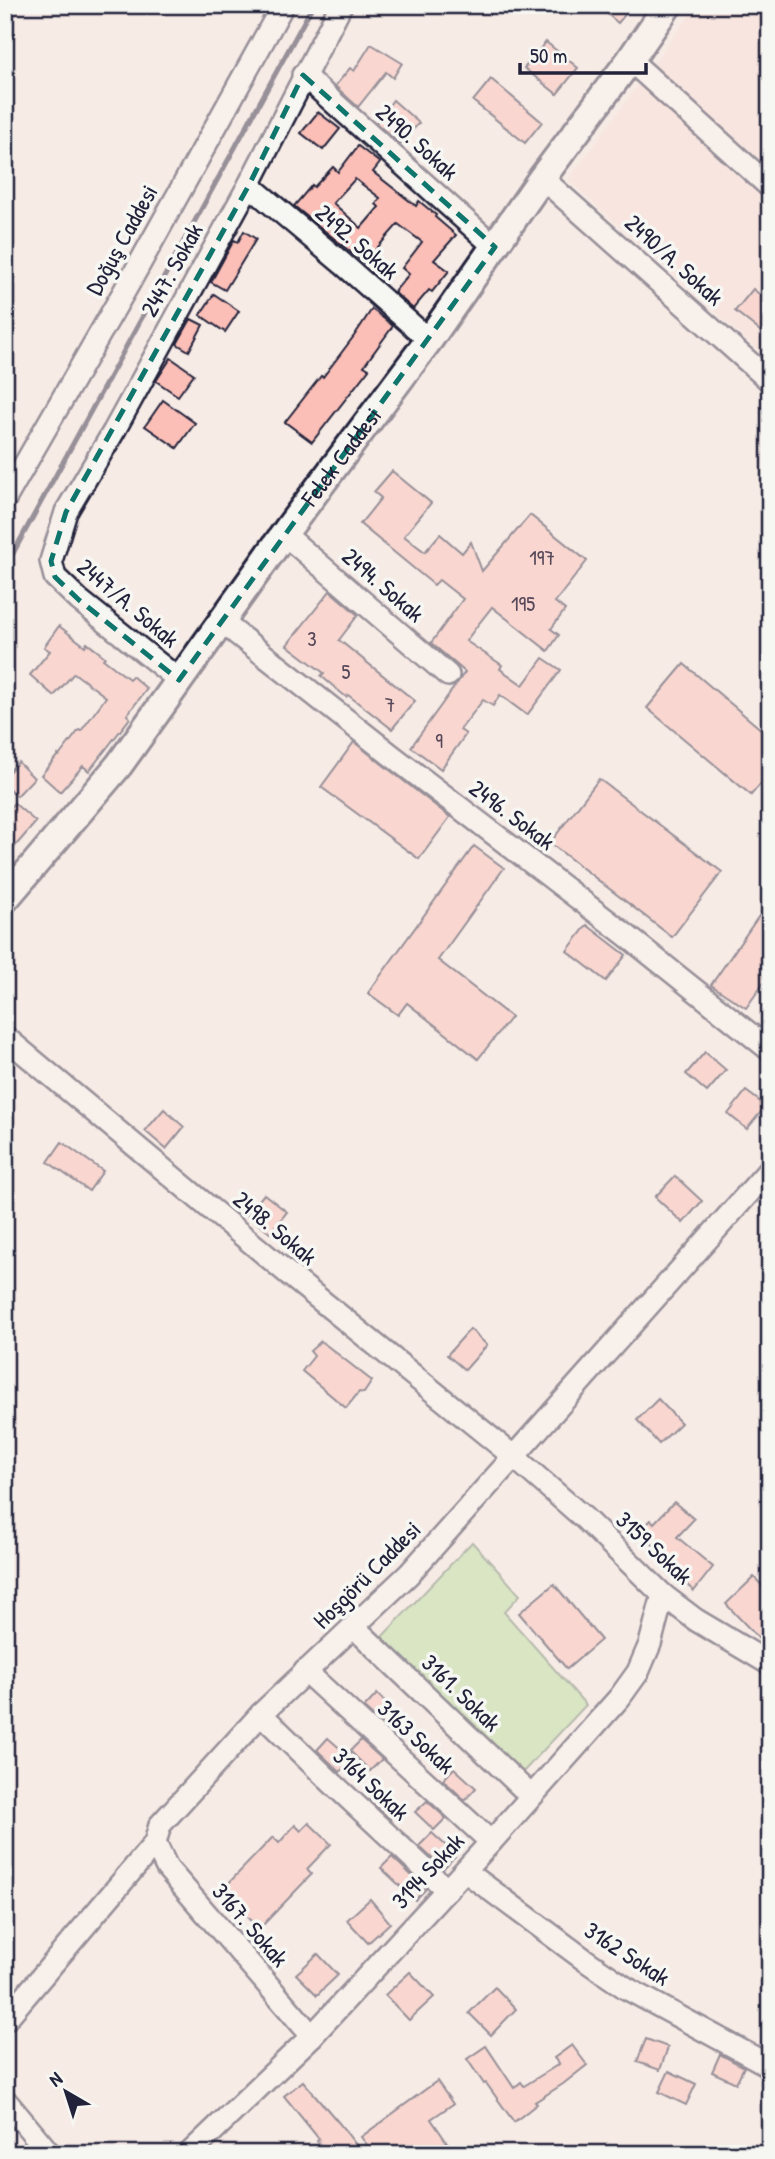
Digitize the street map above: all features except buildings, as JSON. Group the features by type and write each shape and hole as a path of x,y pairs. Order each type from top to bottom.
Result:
{"main road":[{"name":"Felek Caddesi","path":"5,899 119,765 284,534 429,340 668,5"}],"street":[{"name":"Doğuş Caddesi","path":"5,499 129,283 283,5"},
{"name":"2447. Sokak","path":"51,561 66,512 114,431 249,185 341,5"},
{"path":"630,60 770,187"},
{"name":"2490. Sokak","path":"303,75 495,247"},
{"name":"2490/A. Sokak","path":"542,178 770,381"},
{"name":"2492. Sokak","path":"249,185 429,340"},
{"name":"2494. Sokak","path":"284,534 448,675"},
{"name":"2447/A. Sokak","path":"51,561 55,577 79,600 179,680"},
{"name":"2496. Sokak","path":"222,622 770,1050"},
{"name":"2498. Sokak","path":"5,1037 297,1281 513,1456"},
{"name":"Hoşgörü Caddesi","path":"5,2020 155,1843 160,1825 261,1714 355,1628 409,1574 770,1169"},
{"name":"3159 Sokak","path":"513,1456 584,1518 663,1595 696,1620 770,1664"},
{"name":"3194 Sokak","path":"189,2154 313,2036 466,1871 620,1697 638,1672 650,1644 663,1595"},
{"name":"3161. Sokak","path":"355,1628 531,1796"},
{"name":"3163 Sokak","path":"305,1671 491,1842"},
{"name":"3164 Sokak","path":"261,1714 447,1890"},
{"name":"3167. Sokak","path":"155,1843 167,1868 313,2036"},
{"name":"3162 Sokak","path":"466,1871 626,1988 770,2066"},
{"path":"5,2100 50,2154"}],"highlighted area":[{"path":"303,75 495,247 179,680 79,600 55,577 51,561 66,512 249,185"}],"shaded area":[{"path":"697,5 770,5 770,361 568,180"}],"green space":[{"path":"472,1542 520,1595 504,1612 586,1705 522,1773 379,1640"}],"railway":[{"path":"5,568 313,5"}]}
